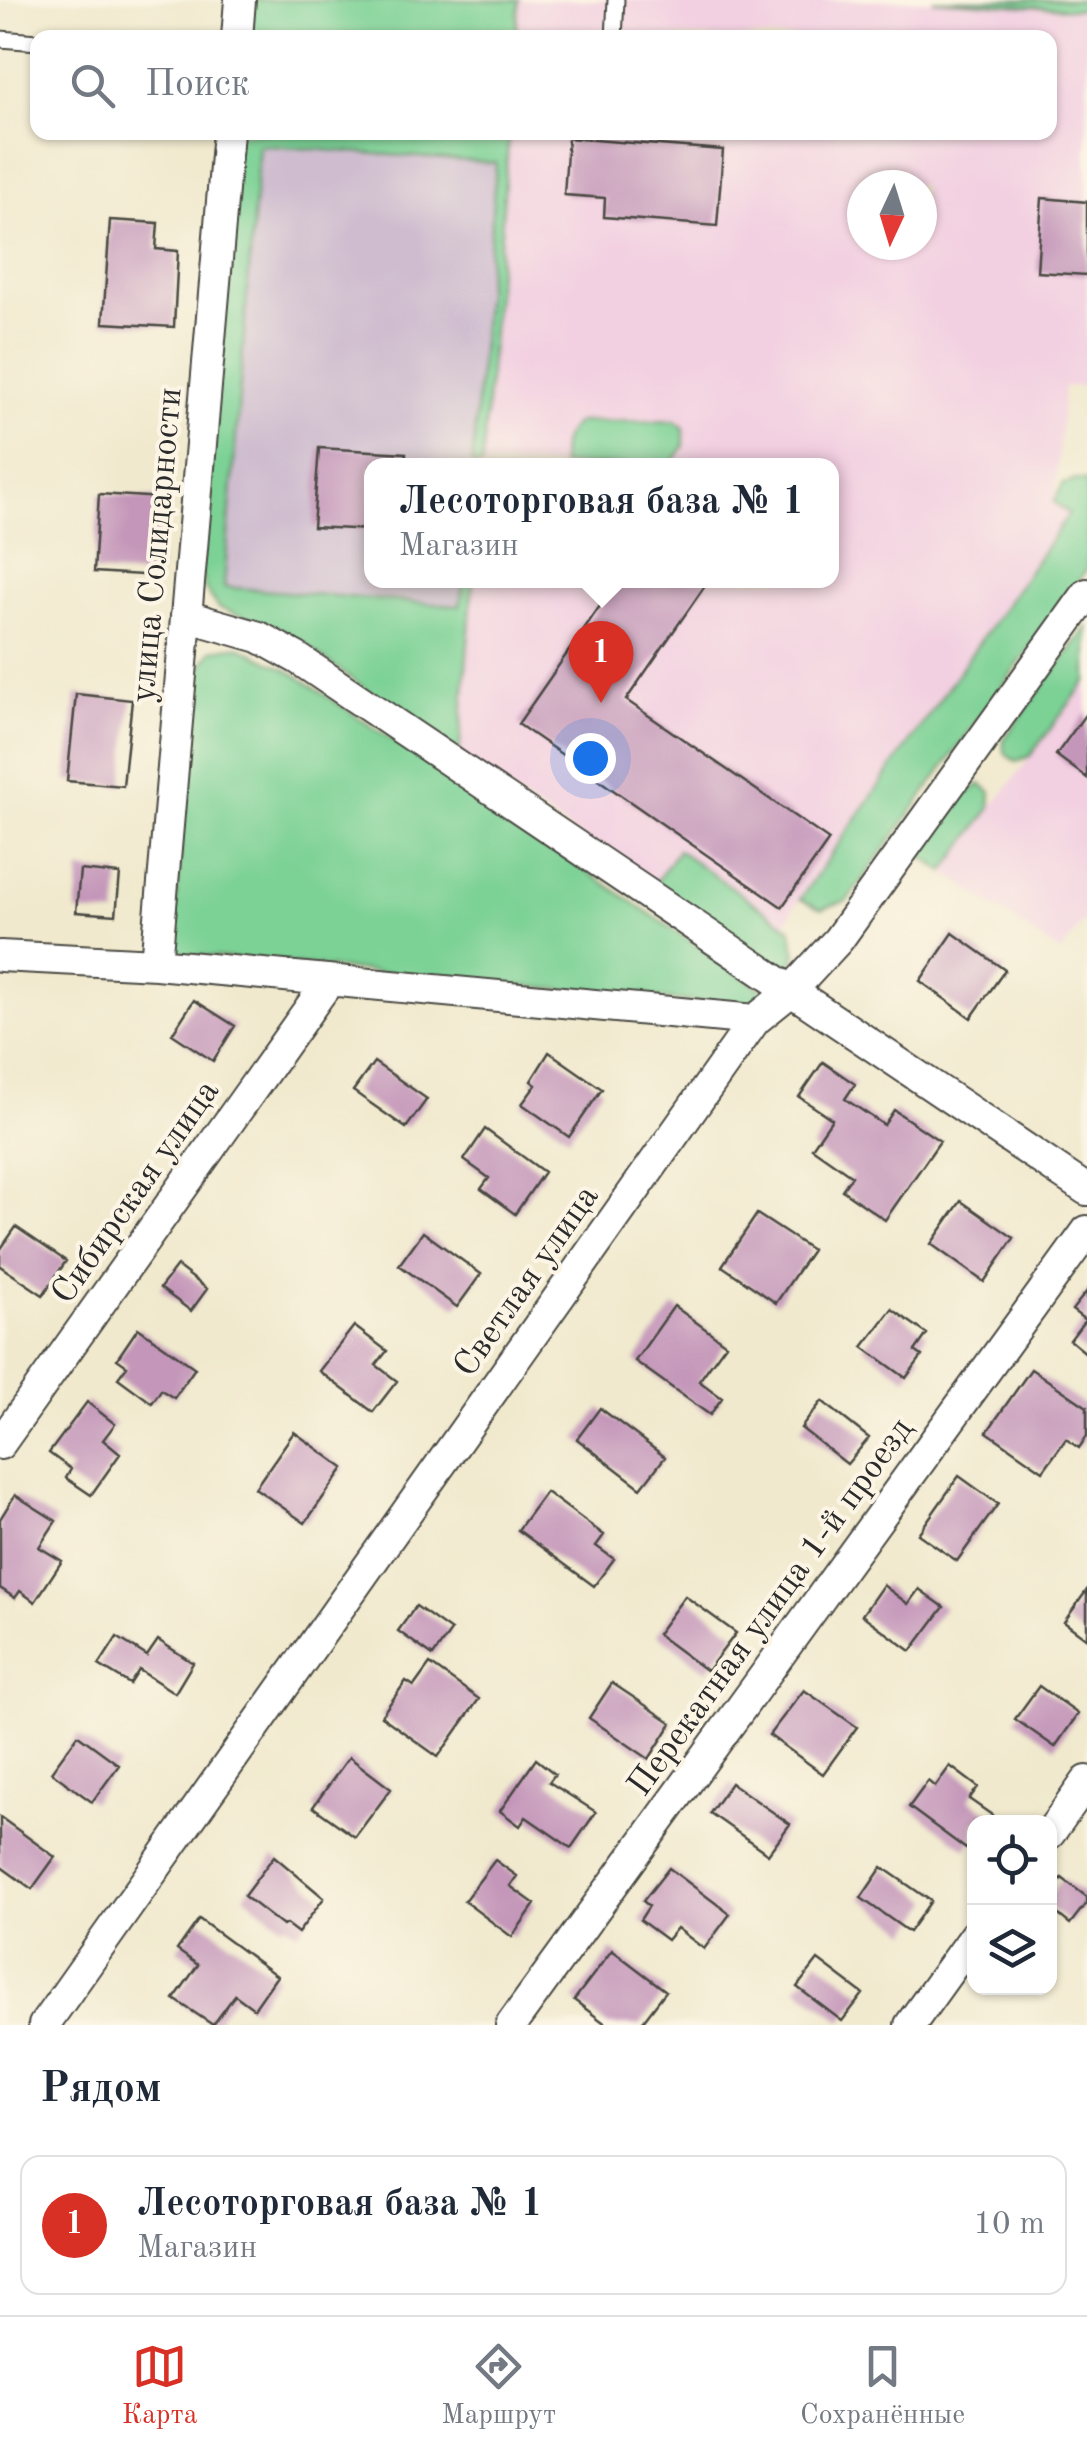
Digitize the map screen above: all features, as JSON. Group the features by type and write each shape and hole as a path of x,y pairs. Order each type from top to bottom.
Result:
{"street":[{"path":"238,30 240,0"},
{"name":"улица Солидарности","path":"156,964 227,140"},
{"name":"Светлая улица","path":"44,2025 755,1020 791,991 838,940 1087,594"},
{"path":"186,616 259,637 297,658 1087,1190"},
{"path":"0,956 156,964 755,1020"},
{"name":"Сибирская улица","path":"0,1444 330,981"},
{"name":"Перекатная улица 1-й проезд","path":"512,2025 1087,1231"},
{"path":"1057,1823 1087,1781"},
{"path":"910,2025 967,1946"}],"lane":[{"path":"614,30 616,0"},
{"path":"0,39 30,41"}],"shaded area":[{"path":"519,0 1087,0 1087,387 1064,386 1055,495 1069,482 1087,481 1087,569 847,901 821,909 799,900 785,923 793,935 796,954 788,974 459,757 472,588 839,588 839,458 483,458 508,140 1057,140 1057,30 517,30"},
{"path":"259,144 496,163 473,458 364,458 364,588 462,588 461,606 224,587"},
{"path":"1087,627 1087,916 1061,953 921,856 974,786 989,788 993,806 1029,759 1009,758 1003,747 1004,739"}],"green space":[{"path":"246,0 519,0 517,30 244,30"},
{"path":"933,0 1087,0 1087,10"},
{"path":"234,140 508,140 483,458 473,458 496,163 259,145 224,587 460,606 462,588 472,588 459,757 305,645 279,629 219,608 204,587 200,572"},
{"path":"675,421 684,428 684,446 676,458 561,458 563,441 578,422"},
{"path":"1087,481 1087,569 847,901 821,909 800,899 1069,514 1054,502 1063,484"},
{"path":"1087,627 1087,680 1030,756 1013,759 1004,750 1004,739"},
{"path":"238,646 293,673 766,992 747,1007 172,953 191,712 198,671 212,650"},
{"path":"980,784 991,792 990,809 944,872 921,856 967,793"},
{"path":"678,850 790,928 796,954 788,974 654,885"}],"building":[{"path":"568,140 723,150 717,226 604,217 605,198 564,195"},
{"path":"1042,198 1087,202 1087,275 1037,272"},
{"path":"110,220 158,223 156,249 178,251 174,327 103,323"},
{"path":"319,448 406,453 406,458 364,458 364,530 313,527"},
{"path":"99,494 162,498 158,576 94,572"},
{"path":"612,588 703,588 626,700 829,840 782,907 518,724"},
{"path":"76,694 132,700 123,786 67,781"},
{"path":"1087,712 1087,778 1056,755"},
{"path":"80,870 120,874 116,915 76,912"},
{"path":"953,933 1005,970 971,1018 920,981"},
{"path":"194,1000 235,1026 213,1061 172,1034"},
{"path":"549,1052 602,1089 569,1137 522,1104 536,1085 531,1081"},
{"path":"374,1062 427,1099 406,1128 353,1091"},
{"path":"823,1062 855,1084 845,1099 884,1125 894,1110 940,1141 885,1220 842,1190 852,1176 812,1148 832,1119 799,1097"},
{"path":"485,1129 544,1172 515,1214 481,1189 489,1178 464,1160"},
{"path":"961,1201 1014,1238 984,1282 931,1244"},
{"path":"757,1214 812,1250 776,1303 722,1266"},
{"path":"16,1227 66,1261 43,1295 0,1266 0,1250"},
{"path":"423,1232 481,1274 457,1307 399,1265"},
{"path":"177,1266 207,1289 191,1311 160,1288"},
{"path":"1087,1291 1087,1354 1070,1340 1085,1320 1072,1310"},
{"path":"674,1306 726,1344 699,1381 722,1398 710,1415 635,1361"},
{"path":"892,1309 927,1334 915,1351 922,1356 906,1378 863,1347"},
{"path":"354,1326 387,1351 376,1365 397,1381 373,1412 319,1371"},
{"path":"138,1328 195,1368 174,1398 161,1390 152,1403 118,1378 127,1366 117,1359"},
{"path":"1031,1369 1087,1407 1087,1436 1079,1448 1066,1439 1043,1471 987,1432"},
{"path":"822,1401 869,1438 847,1464 801,1428"},
{"path":"87,1402 115,1424 103,1440 120,1454 91,1495 66,1478 71,1469 49,1453"},
{"path":"600,1408 665,1457 641,1488 577,1439"},
{"path":"294,1432 344,1468 305,1523 255,1488"},
{"path":"959,1476 998,1504 957,1561 918,1534"},
{"path":"546,1492 604,1535 596,1546 614,1559 594,1586 518,1530"},
{"path":"15,1495 56,1521 39,1547 62,1561 35,1602 20,1591 15,1598 0,1588 0,1519"},
{"path":"883,1585 908,1604 919,1589 944,1607 911,1651 862,1615"},
{"path":"1087,1590 1087,1639 1064,1622"},
{"path":"685,1596 736,1633 707,1671 657,1634"},
{"path":"416,1606 451,1631 433,1656 398,1631"},
{"path":"117,1637 147,1656 158,1640 193,1663 175,1693 139,1670 130,1684 99,1665"},
{"path":"430,1664 479,1699 438,1757 381,1716 406,1681 414,1686"},
{"path":"612,1683 672,1723 649,1759 589,1718"},
{"path":"1039,1686 1078,1714 1055,1747 1015,1719"},
{"path":"804,1690 857,1727 823,1774 769,1735"},
{"path":"78,1735 119,1765 92,1802 51,1772"},
{"path":"349,1757 391,1789 355,1837 313,1807"},
{"path":"536,1759 555,1774 549,1782 596,1812 571,1848 526,1817 520,1826 500,1811"},
{"path":"950,1766 978,1787 969,1799 992,1815 967,1815 966,1849 909,1807 928,1781 935,1787"},
{"path":"731,1783 790,1824 768,1854 710,1813"},
{"path":"0,1817 55,1857 32,1889 0,1866"},
{"path":"274,1856 324,1898 298,1933 244,1896"},
{"path":"495,1860 517,1876 510,1886 535,1904 512,1937 464,1901"},
{"path":"882,1867 931,1901 909,1932 861,1898"},
{"path":"669,1868 730,1914 704,1949 677,1928 667,1940 640,1920 649,1906 643,1901"},
{"path":"1062,1878 1087,1897 1070,1924 1057,1914 1057,1885"},
{"path":"199,1919 277,1976 254,2009 235,1995 213,2025 174,1999 198,1965 177,1950"},
{"path":"612,1950 666,1991 640,2025 607,2025 574,2000"},
{"path":"818,1960 863,1994 842,2021 797,1987"}],"place":[{"name":"Лесоторговая база № 1","path":"601,703"}]}
